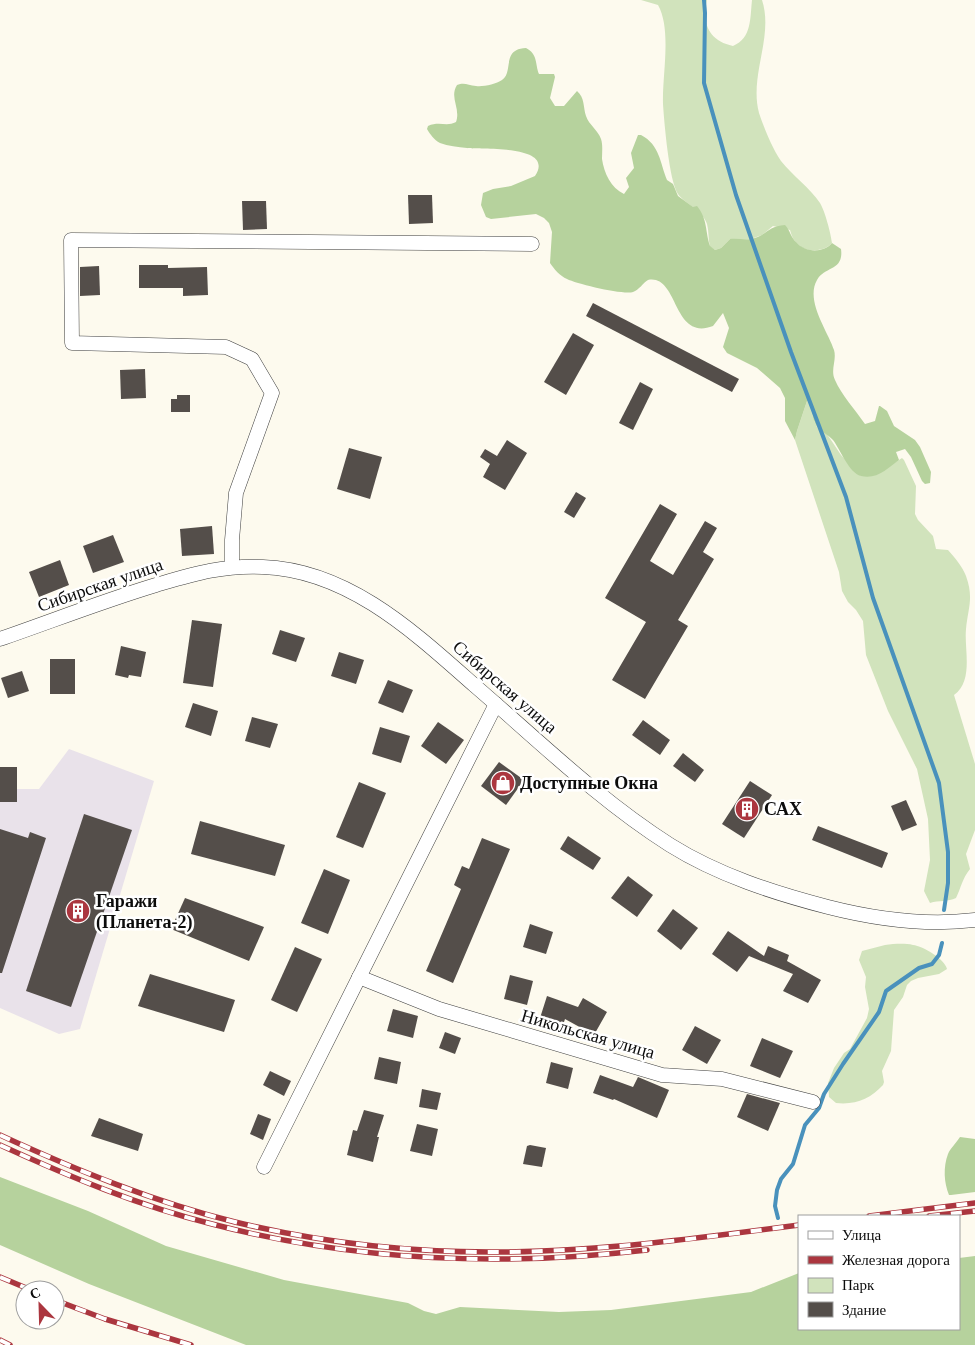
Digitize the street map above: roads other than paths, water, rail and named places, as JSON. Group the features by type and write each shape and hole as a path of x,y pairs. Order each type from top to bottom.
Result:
{"street":[{"path":"232,567 236,493 272,393 252,359 226,347 72,343 71,240 532,244"},
{"name":"Сибирская улица","path":"0,639 132,592 209,570 232,567 264,567 295,570 333,582 368,601 411,630 583,780 631,818 672,846 742,880 786,895 846,911 911,922 975,920"},
{"path":"264,1167 496,704"},
{"name":"Никольская улица","path":"359,977 439,1009 662,1075 722,1079 813,1102"}],"waterway":[{"path":"704,0 704,83 736,195 791,352 846,497 873,598 939,783 948,852 948,883 944,910"},
{"path":"778,1218 775,1206 777,1190 781,1179 793,1164 805,1125 819,1108 824,1094 879,1012 886,991 919,968 932,964 939,955 942,943"}],"railway":[{"path":"0,1135 57,1161 116,1184 205,1214 301,1236 369,1245 437,1251 541,1251 652,1243 798,1225"},
{"path":"0,1145 78,1179 185,1217 265,1236 319,1246 374,1253 483,1259 592,1255 647,1250"},
{"path":"877,1215 975,1203"},
{"path":"938,1215 975,1211"},
{"path":"0,1277 15,1283"},
{"path":"65,1304 105,1319 191,1345"},
{"path":"0,1340 10,1345"}],"place":[{"name":"Доступные Окна","path":"503,783"},
{"name":"САХ","path":"747,809"},
{"name":"Гаражи (Планета-2)","path":"78,911"}]}
